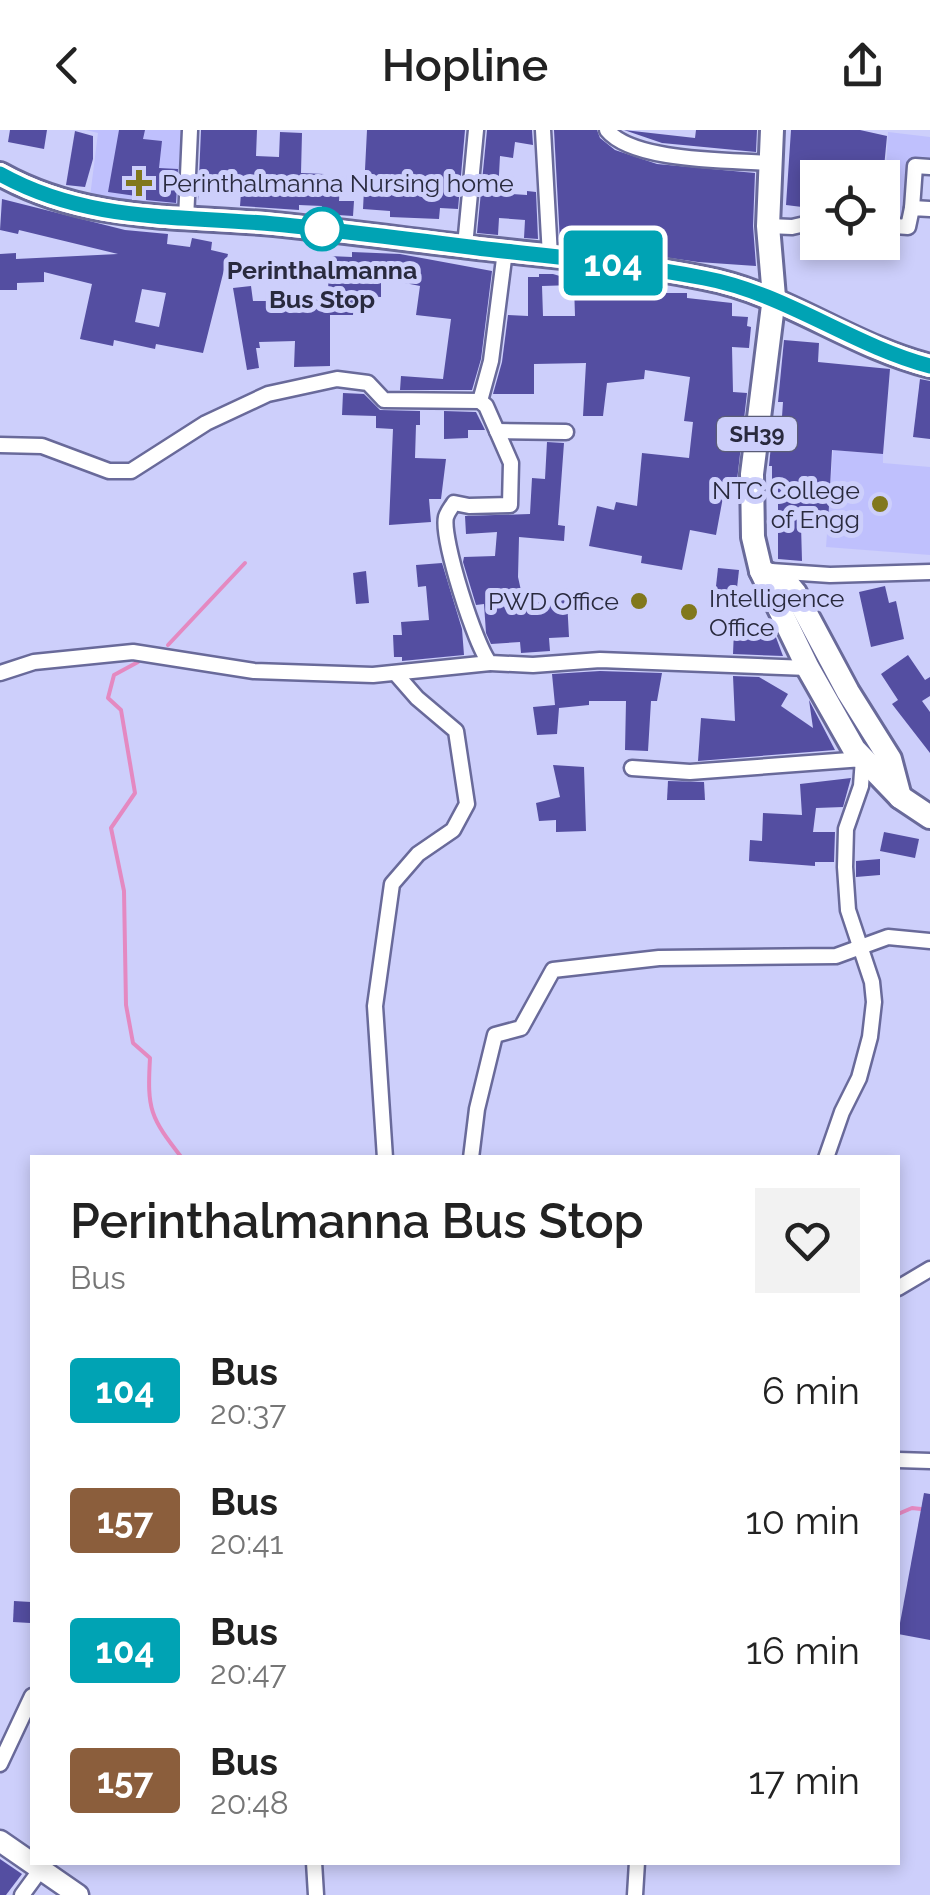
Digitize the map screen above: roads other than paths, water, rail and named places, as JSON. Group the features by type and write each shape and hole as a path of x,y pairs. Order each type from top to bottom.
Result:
{"main road":[{"path":"772,130 768,226 774,297"},
{"path":"0,174 24,188 81,206 186,220 270,224 464,246 706,278 774,297 858,341 929,367"},
{"name":"SH39","path":"774,297 750,506 761,571 837,722 863,759 900,797"},
{"path":"761,571 786,582 794,593 890,759 900,797 930,817"},
{"path":"0,1841 30,1857"},
{"path":"41,1865 78,1895"}],"street":[{"path":"186,220 190,130"},
{"path":"464,246 476,130"},
{"path":"543,130 550,256"},
{"path":"607,130 630,146 694,158 770,163"},
{"path":"900,226 908,227 916,166 930,167"},
{"path":"912,208 930,209"},
{"path":"768,226 800,225"},
{"path":"480,401 491,361 504,251"},
{"path":"0,445 42,446 108,471 131,471 206,423 268,394 337,380 368,384 384,400 480,401 486,406 511,463 510,504 454,503 446,519 453,569 478,644 490,663"},
{"path":"497,431 566,432"},
{"path":"761,571 830,575 930,572"},
{"path":"0,673 34,662 133,652 254,671 396,674 490,663 534,665 600,660 808,668"},
{"path":"385,1155 374,1006 392,884 418,854 453,830 467,804 456,731 396,674"},
{"path":"632,768 690,772 863,759 861,786 846,830 848,910 872,982 870,1038 860,1078 842,1112 827,1155"},
{"path":"471,1155 476,1109 495,1035 521,1028 553,970 648,958 836,956 888,936 930,940"},
{"path":"900,1287 930,1270"},
{"path":"900,1460 930,1461"},
{"path":"0,1764 30,1700"},
{"path":"22,1895 30,1865"},
{"path":"314,1865 316,1895"},
{"path":"635,1895 638,1865"}],"waterway":[{"path":"168,645 245,563"},
{"path":"138,662 114,675 108,698 121,710 135,793 111,828 124,891 126,1005 133,1043 150,1058 153,1112 180,1155"},
{"path":"900,1513 912,1508 930,1510"}],"place":[{"name":"Perinthalmanna Nursing home","path":"139,183"},
{"name":"Perinthalmanna Bus Stop","path":"322,229"},
{"name":"NTC College of Engg","path":"880,504"},
{"name":"PWD Office","path":"639,601"},
{"name":"Intelligence Office","path":"689,612"}]}
